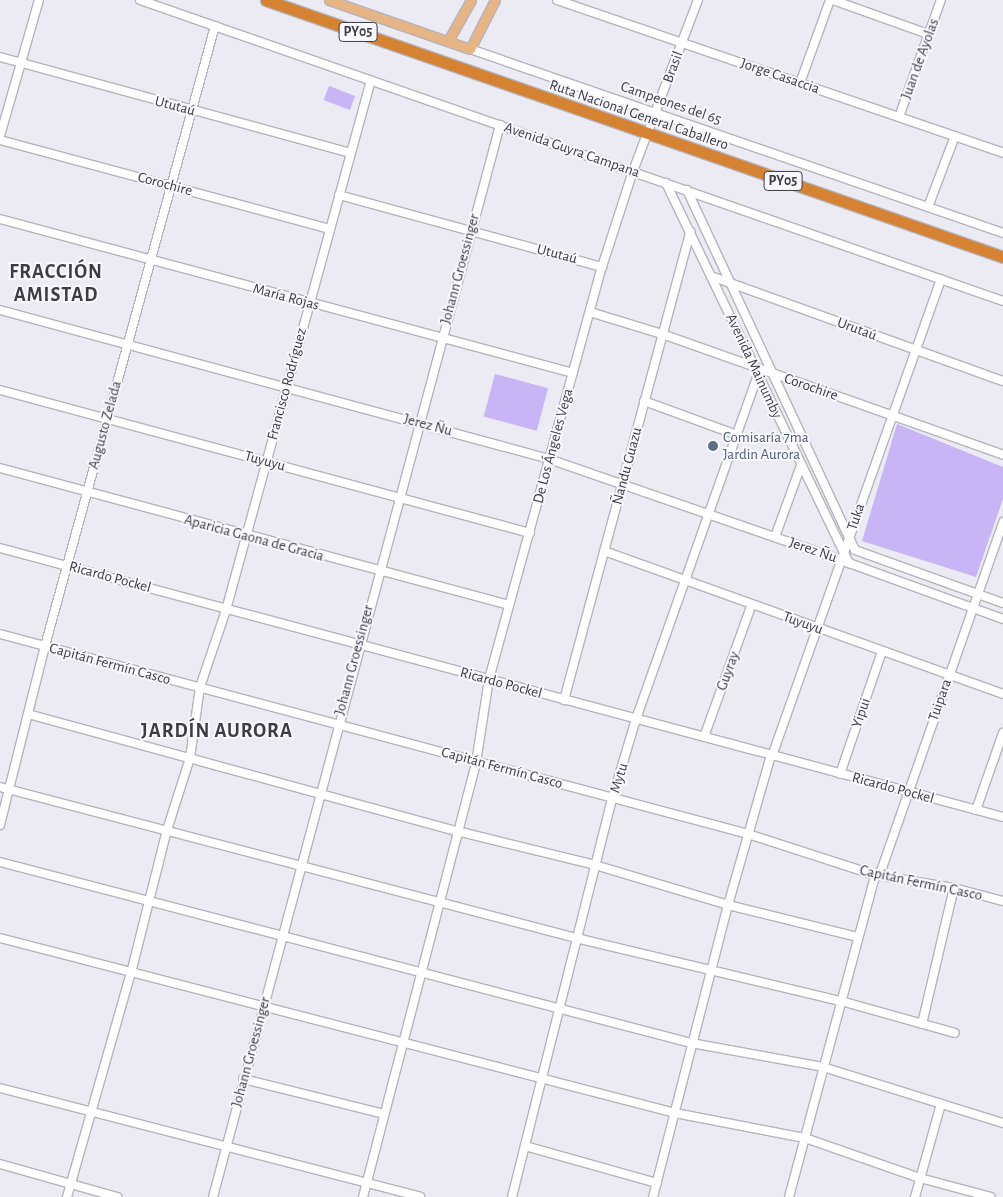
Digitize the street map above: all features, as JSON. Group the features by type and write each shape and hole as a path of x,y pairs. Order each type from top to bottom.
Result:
{"highway":[{"name":"Ruta Nacional General Caballero","path":"266,0 1003,256"}],"main road":[{"name":"Campeones del 65","path":"330,0 470,48"},
{"path":"448,41 471,0"},
{"path":"470,48 495,0"}],"street":[{"path":"0,136 38,0"},
{"name":"Avenida Guyra Campana","path":"140,0 1003,301"},
{"name":"Jorge Casaccia","path":"557,0 1003,153"},
{"name":"Brasil","path":"647,133 698,0"},
{"path":"800,83 831,0 928,34"},
{"name":"Juan de Ayolas","path":"899,117 941,0"},
{"name":"Augusto Zelada","path":"0,825 45,646 106,418 128,345 190,110 215,26"},
{"name":"Campeones del 65","path":"470,48 1003,233"},
{"name":"Ututaú","path":"0,57 350,153"},
{"name":"Francisco Rodríguez","path":"68,1197 150,903 167,830 190,758 200,687 226,610 371,80"},
{"name":"Johann Groessinger","path":"213,1197 358,645 500,125"},
{"name":"De Los Ángeles Vega","path":"363,1197 476,762 489,679 602,267 647,133"},
{"path":"928,207 955,136"},
{"name":"Corochire","path":"0,140 329,229"},
{"name":"Avenida Mainumby","path":"666,183 802,465 844,559"},
{"name":"Avenida Mainumby","path":"687,190 855,550 1003,603"},
{"name":"Ututaú","path":"339,195 602,267"},
{"name":"María Rojas","path":"0,219 441,340 573,373"},
{"name":"Ñandu Guazu","path":"564,700 690,232"},
{"name":"Urutaú","path":"711,276 1003,381"},
{"name":"Tuka","path":"653,1197 691,1042 748,834 772,756 817,627 844,559 849,537 914,349 941,279"},
{"name":"Jerez Ñu","path":"0,310 549,460 844,559"},
{"name":"Corochire","path":"590,312 662,334 757,370 774,374 1003,455"},
{"name":"Mytu","path":"512,1197 562,1007 576,938 613,796 636,719 737,435 757,370"},
{"name":"Tuyuyu","path":"0,390 399,496 530,533"},
{"path":"644,401 737,435"},
{"path":"775,537 802,465"},
{"name":"Aparicia Gaona de Gracia","path":"0,468 378,572 510,605"},
{"name":"Tuipara","path":"789,1197 842,1001 856,937 876,875 881,871 1003,522"},
{"name":"Ricardo Pockel","path":"0,548 1003,817"},
{"name":"Tuyuyu","path":"604,552 1003,694"},
{"path":"844,559 1003,619"},
{"name":"Guyray","path":"704,737 752,604"},
{"name":"Capitán Fermín Casco","path":"0,634 338,723 476,762 613,796 748,834 876,875 954,888 1003,901"},
{"name":"Yipui","path":"840,774 882,652"},
{"path":"28,714 457,831 595,865 728,905 856,937"},
{"path":"976,810 1003,733"},
{"path":"0,787 300,864 576,938 842,1001 955,1033"},
{"path":"0,862 150,903 562,1007 691,1042 823,1067 1003,1123"},
{"path":"922,1024 954,888"},
{"path":"0,938 675,1113 805,1138 920,1178 991,1197"},
{"path":"243,1079 384,1114"},
{"path":"0,1088 420,1197"},
{"path":"914,1197 941,1104"},
{"path":"525,1146 657,1183"},
{"path":"0,1164 117,1197"}],"shaded area":[{"path":"329,86 355,96 350,110 324,100"},
{"path":"495,374 548,388 537,431 484,417"},
{"path":"897,424 1003,467 1003,499 976,577 862,541"}],"place":[{"name":"Comisaría 7ma Jardin Aurora","path":"713,446"}],"district":[{"name":"FRACCIÓN AMISTAD","path":"56,284"},
{"name":"JARDÍN AURORA","path":"217,731"}]}
